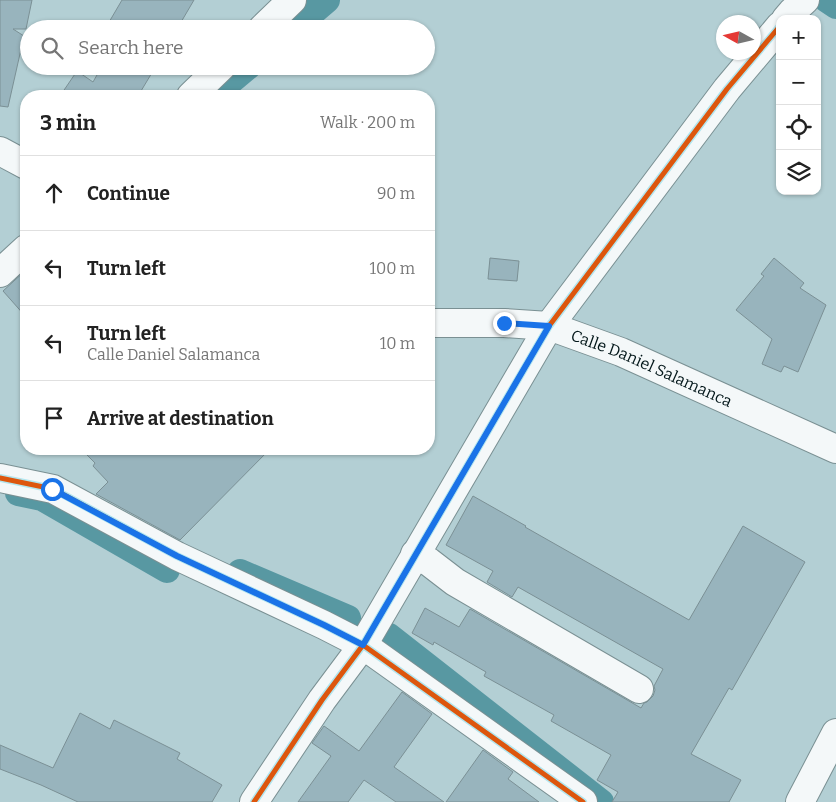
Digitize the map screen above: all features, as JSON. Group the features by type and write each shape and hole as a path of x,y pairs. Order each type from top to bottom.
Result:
{"street":[{"path":"271,20 292,0"},
{"path":"790,15 805,0"},
{"path":"254,802 322,700 363,645 549,326 727,89 776,31"},
{"path":"197,90 213,75"},
{"path":"0,151 20,162"},
{"path":"0,273 20,255"},
{"name":"Calle Daniel Salamanca","path":"435,322 549,326 621,352 836,449"},
{"path":"0,478 52,489 177,556 363,645 583,802"},
{"path":"415,554 455,582 639,689"},
{"path":"800,802 836,733"}],"building":[{"path":"0,0 32,0 28,20 20,20 20,29 13,29 20,33 20,54 8,107 0,106"},
{"path":"122,0 194,0 182,20 110,20"},
{"path":"74,75 83,75 93,82 97,75 151,75 142,90 64,90"},
{"path":"490,258 519,261 517,281 488,279"},
{"path":"774,258 804,283 800,288 826,305 798,372 784,366 781,372 762,364 772,339 736,310 764,276 761,274"},
{"path":"20,275 20,310 3,291"},
{"path":"87,455 264,455 180,540 96,494 108,482 93,466 95,463"},
{"path":"473,496 689,620 743,526 805,562 732,690 729,688 691,754 741,780 729,802 612,802 618,792 597,780 611,755 551,721 554,715 484,676 486,672 434,642 433,645 412,633 425,608 459,627 470,609 641,708 653,696 654,686 663,669 518,587 512,597 487,582 493,571 446,545"},
{"path":"402,692 432,714 394,767 444,802 396,802 364,780 348,802 298,802 331,756 312,743 324,726 359,751"},
{"path":"80,713 110,729 114,720 180,753 177,759 222,785 212,802 78,802 0,769 0,745 53,768"},
{"path":"483,750 513,772 508,779 539,802 446,802"}],"waterway":[{"path":"304,20 327,0"},
{"path":"827,0 836,6"},
{"path":"220,90 238,75"},
{"path":"18,493 42,498 167,570"},
{"path":"240,572 348,618"},
{"path":"382,633 389,636 601,802"}],"cycle path":[{"path":"254,802 322,700 363,645 549,326 727,89 776,31"},
{"path":"0,478 53,489 177,556 363,645 583,802"}],"route":[{"path":"52,489 177,556 363,645 549,326 504,323"}]}
